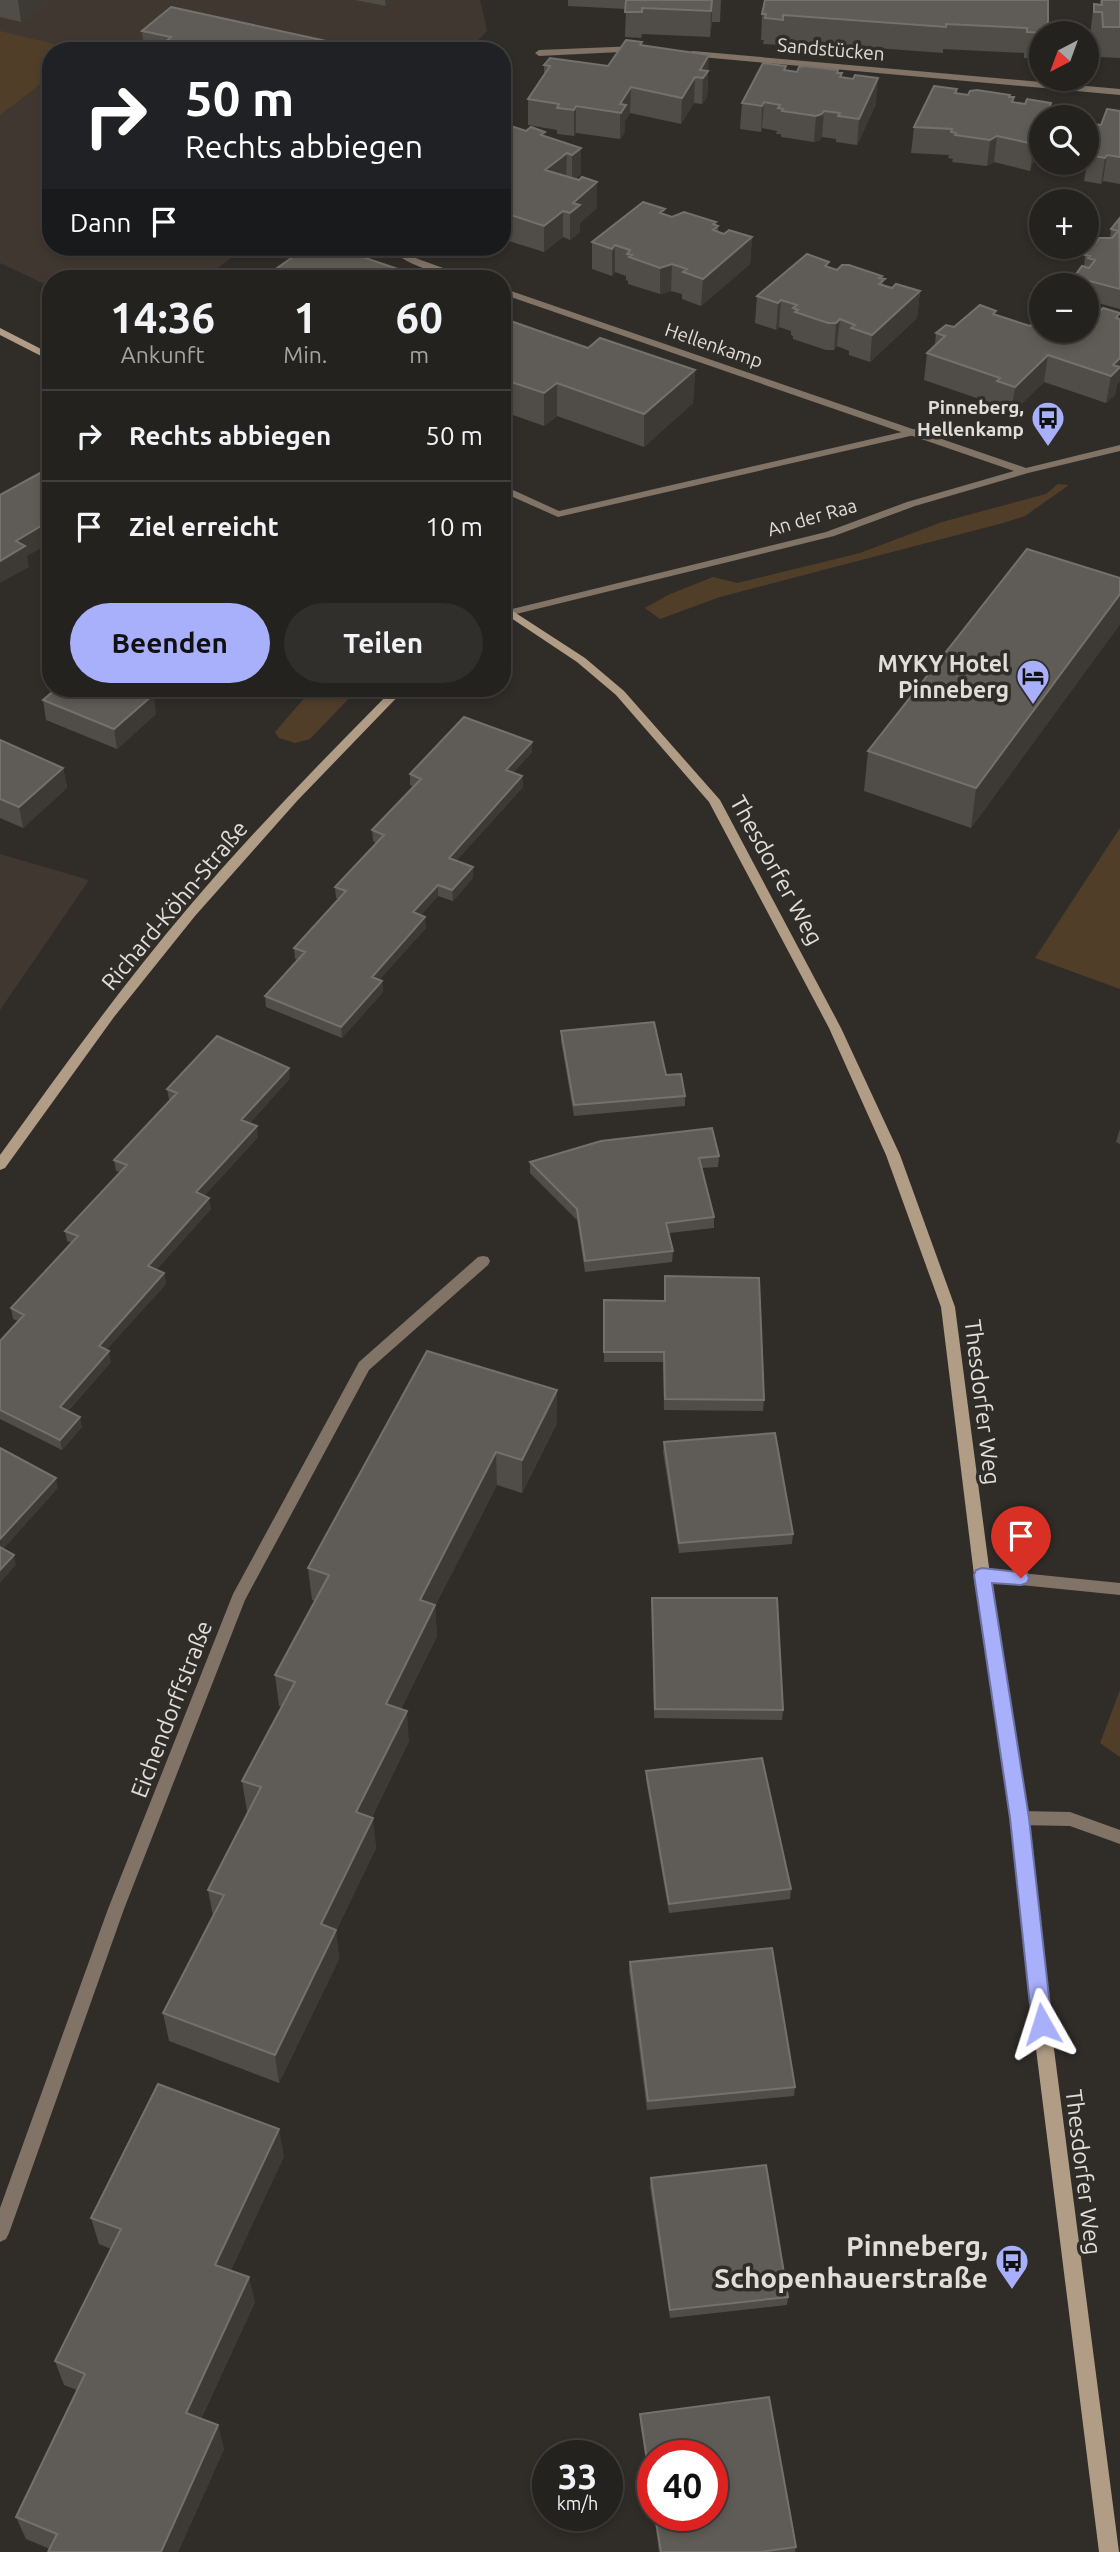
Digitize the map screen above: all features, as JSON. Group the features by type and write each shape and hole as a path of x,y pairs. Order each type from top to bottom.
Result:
{"street":[{"path":"540,54 623,48 650,50"},
{"name":"Sandstücken","path":"678,53 1120,92"},
{"path":"403,256 442,270"},
{"name":"Hellenkamp","path":"511,293 1025,471"},
{"path":"0,331 42,353"},
{"path":"511,492 558,514 915,432"},
{"name":"An der Raa","path":"511,611 831,534 911,504 1120,447"},
{"name":"Thesdorfer Weg","path":"511,616 581,660 620,693 714,800 835,1028 893,1155 948,1307 982,1575 1019,1818 1045,2049 1109,2552"},
{"name":"Richard-Köhn-Straße","path":"0,1165 126,992 191,912 304,786 391,697"},
{"name":"Eichendorffstraße","path":"0,2233 116,1909 238,1599 364,1366 483,1261"},
{"path":"982,1575 1120,1589"},
{"path":"1019,1818 1070,1819 1120,1838"}],"shaded area":[{"path":"0,0 480,0 487,31 476,42 42,42 42,256 233,256 215,270 42,270 42,283 0,263"},
{"path":"0,31 45,42 42,42 42,83 0,115"},
{"path":"1058,484 1069,485 1025,516 1003,523 720,597 660,619 645,608 668,595 713,577 737,583 860,553 942,522 1046,494"},
{"path":"305,697 350,697 310,739 295,743 279,738 275,732"},
{"path":"1120,828 1120,989 1035,958"},
{"path":"0,854 89,880 0,1010"},
{"path":"1120,1690 1120,1757 1100,1743"}],"building":[{"path":"626,0 712,0 711,11 642,8 642,12 625,12"},
{"path":"765,0 1048,0 1048,21 1029,21 1029,32 1027,28 946,24 946,27 783,15 783,20 765,18 766,14 762,14"},
{"path":"1102,0 1120,0 1120,27 1103,27 1102,12 1094,12 1094,4 1102,5"},
{"path":"171,7 331,42 165,42 171,37 142,31"},
{"path":"626,40 642,42 640,45 709,55 700,70 708,71 703,78 695,77 682,98 631,87 620,104 626,105 621,113 576,106 574,110 557,108 559,104 528,99 550,66 544,65 550,58 608,66"},
{"path":"763,63 786,66 784,70 797,72 799,67 805,66 838,70 837,73 842,73 840,77 853,79 855,75 878,78 859,119 824,111 816,116 782,111 783,109 778,108 780,105 764,102 762,106 742,103"},
{"path":"934,86 957,89 955,93 968,95 970,91 977,90 1010,95 1009,97 1014,97 1012,102 1025,104 1027,99 1051,103 1029,105 1029,143 997,136 990,140 955,135 956,133 951,132 952,129 914,127"},
{"path":"1107,109 1120,111 1120,157 1099,157 1101,125"},
{"path":"511,126 526,131 531,127 545,132 541,135 581,148 572,155 567,153 545,170 597,182 573,203 580,205 570,213 563,211 544,226 511,215"},
{"path":"643,202 665,209 660,213 672,217 684,212 716,222 713,224 718,226 713,230 724,234 729,230 752,237 703,279 683,272 687,269 672,264 660,268 629,257 632,255 627,254 630,250 615,245 612,249 592,242"},
{"path":"1119,219 1120,289 1099,284 1099,273 1077,273 1082,266 1089,268 1095,260 1092,259 1099,259 1099,238 1112,238 1118,231 1111,229"},
{"path":"807,254 829,262 825,266 837,270 842,265 849,265 882,276 879,278 885,279 879,284 892,288 896,284 920,291 872,335 851,328 855,325 840,319 836,323 828,323 795,312 798,310 793,308 797,305 781,300 778,303 757,296"},
{"path":"294,256 360,256 401,270 274,270"},
{"path":"980,305 996,311 993,314 1029,326 1029,343 1099,343 1099,312 1103,308 1120,313 1116,318 1120,319 1120,358 1113,365 1120,367 1111,376 1048,355 1015,387 997,381 1000,378 927,353 945,336 936,333 946,325 954,327"},
{"path":"511,321 588,348 600,338 695,370 644,414 557,383 544,393 511,382"},
{"path":"42,472 42,525 16,541 25,546 0,561 0,495"},
{"path":"1027,549 1120,578 1120,594 976,788 868,751"},
{"path":"46,697 151,697 114,729 43,700"},
{"path":"464,717 532,742 506,770 522,776 449,858 473,867 452,890 438,885 413,912 425,917 372,977 382,981 341,1027 265,996 305,952 294,948 346,891 335,887 384,835 372,830 421,779 410,774"},
{"path":"0,740 63,768 19,807 0,799"},
{"path":"654,1022 666,1075 681,1074 685,1096 574,1105 561,1031"},
{"path":"217,1036 289,1068 241,1120 257,1126 196,1192 209,1198 148,1266 164,1273 99,1346 109,1351 60,1407 80,1417 60,1440 0,1410 0,1341 24,1315 11,1308 78,1236 65,1231 127,1165 114,1160 177,1093 167,1089"},
{"path":"712,1128 719,1156 699,1158 714,1217 666,1223 673,1251 585,1261 577,1209 530,1162 601,1141"},
{"path":"665,1276 759,1278 764,1400 665,1399 664,1352 604,1352 604,1300 665,1301"},
{"path":"427,1351 557,1390 522,1460 496,1452 420,1600 435,1605 386,1704 407,1711 356,1812 373,1818 321,1924 336,1930 275,2055 163,2013 224,1895 208,1890 261,1787 242,1781 295,1682 275,1675 329,1575 308,1568"},
{"path":"775,1433 793,1534 679,1543 664,1442"},
{"path":"0,1448 56,1478 0,1539"},
{"path":"0,1547 14,1555 0,1570"},
{"path":"652,1598 777,1598 783,1710 655,1709"},
{"path":"762,1758 791,1889 669,1904 646,1771"},
{"path":"772,1948 795,2087 648,2101 630,1962"},
{"path":"158,2084 279,2129 215,2265 249,2277 186,2413 218,2425 161,2552 48,2552 57,2534 16,2517 85,2374 55,2361 121,2229 91,2218"},
{"path":"766,2165 788,2297 670,2310 651,2178"},
{"path":"769,2397 796,2547 760,2552 661,2552 658,2531 728,2531 728,2440 644,2440 640,2414"}],"place":[{"name":"Pinneberg, Hellenkamp","path":"1048,448"},
{"name":"MYKY Hotel Pinneberg","path":"1033,706"},
{"name":"Pinneberg, Schopenhauerstraße","path":"1012,2291"}],"route":[{"path":"1021,1578 982,1575 1019,1818 1042,2024"}]}
